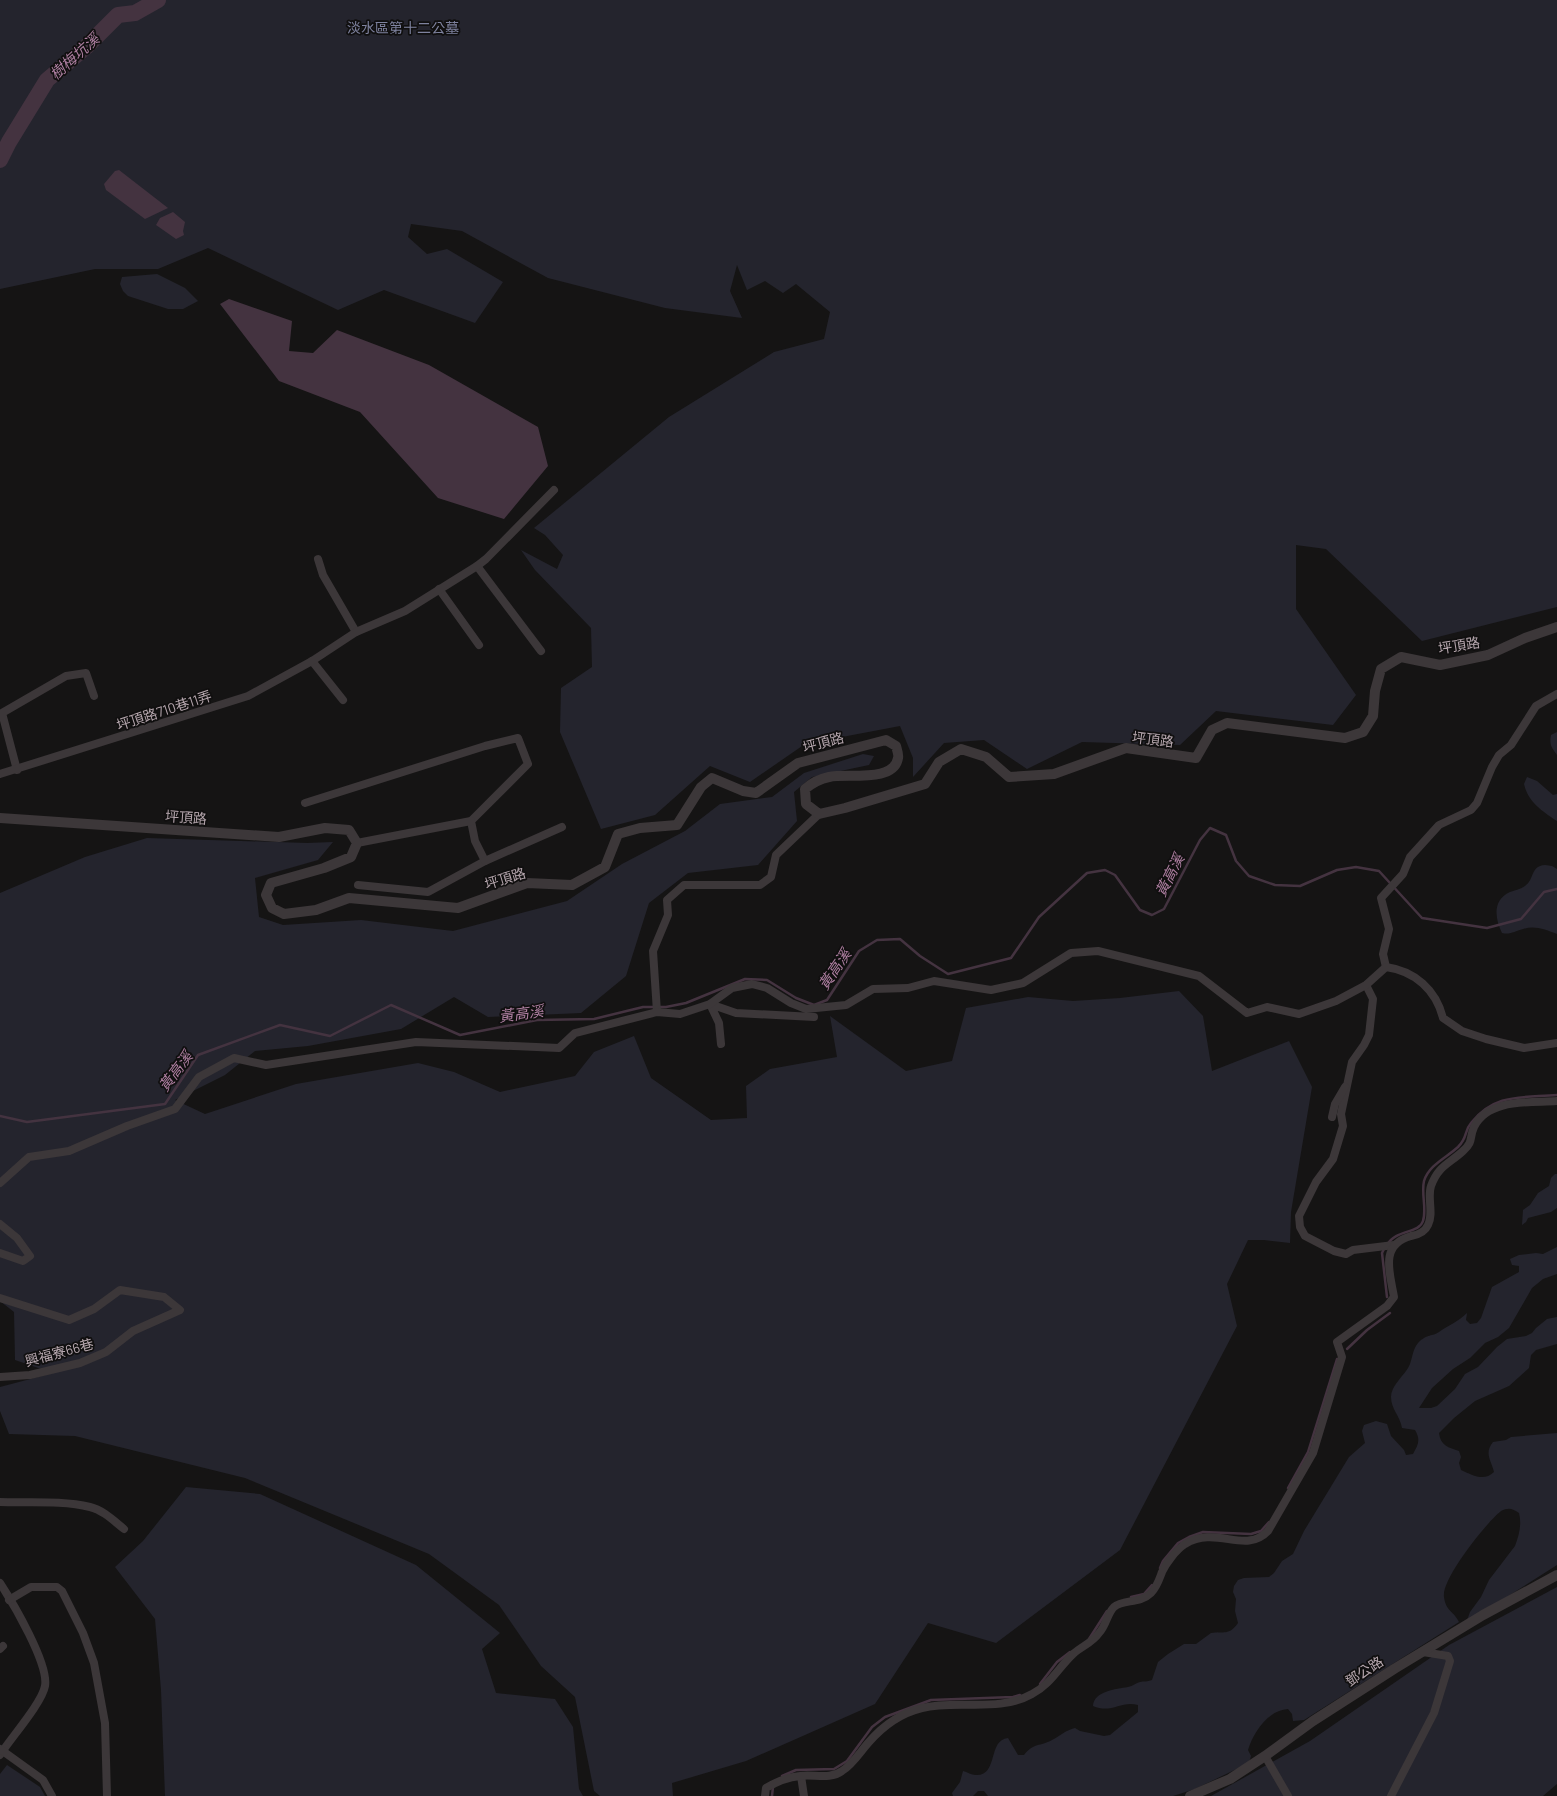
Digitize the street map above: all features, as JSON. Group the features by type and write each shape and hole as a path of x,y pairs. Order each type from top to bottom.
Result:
{"street":[{"name":"坪頂路710巷11弄","path":"0,774 17,770 248,696 312,661 356,632 405,611 477,566 486,559 554,490"},
{"path":"318,559 323,575 356,632"},
{"path":"477,566 541,652"},
{"path":"439,589 479,645"},
{"name":"坪頂路","path":"0,818 279,837 325,828 349,830 357,843 351,857 324,868 271,883 266,895 272,908 284,914 316,910 349,898 458,908 527,882 572,885 605,867 618,834 640,828 677,825 701,787 712,778 743,791 756,793 798,763 886,740 896,746 898,758 894,768 881,774 830,777 815,781 804,789 806,804 819,814 925,784 939,762 961,749 986,757 1009,776 1054,774 1126,748 1196,758 1212,730 1227,723 1345,738 1364,732 1373,716 1375,691 1381,669 1401,657 1440,665 1488,655 1525,638 1557,627"},
{"path":"312,661 343,700"},
{"path":"17,770 1,712 66,676 86,673 94,696"},
{"path":"1386,967 1383,954 1390,929 1381,898 1402,874 1410,857 1439,825 1471,810 1477,803 1492,767 1499,755 1512,745 1536,706 1557,694"},
{"path":"305,803 485,746 518,738 528,764 471,821 357,843"},
{"path":"657,1012 653,951 668,915 667,900 684,885 760,885 771,877 776,855 819,814"},
{"path":"471,821 475,841 485,862"},
{"path":"358,885 428,892 485,862 562,827"},
{"path":"0,1183 29,1157 69,1151 127,1126 176,1109 199,1077 234,1058 266,1065 416,1042 559,1048 575,1033 657,1012 680,1014 710,1004 732,988 752,984 767,988 806,1009 846,1005 873,989 908,988 934,981 991,990 1023,983 1071,953 1098,950 1199,976 1247,1013 1267,1007 1299,1014 1336,1001 1366,985 1386,967 1399,968 1412,974 1427,988 1440,1005 1443,1018 1462,1031 1486,1039 1524,1048 1557,1043"},
{"path":"1366,985 1373,999 1369,1035 1352,1062 1342,1114 1343,1126 1335,1154 1316,1182 1300,1216 1300,1227 1305,1236 1334,1251 1346,1254 1353,1250 1394,1245 1405,1238 1419,1234 1428,1226 1431,1213 1430,1188 1438,1170 1471,1143 1474,1127 1482,1117 1491,1110 1502,1106 1557,1100"},
{"path":"710,1004 736,1013 814,1017"},
{"path":"710,1004 718,1023 721,1044"},
{"path":"1332,1118 1335,1104 1348,1080"},
{"path":"0,1224 17,1238 30,1256 23,1261 0,1253"},
{"path":"765,1796 766,1788 772,1784 801,1776 829,1776 841,1772 853,1762 870,1741 889,1722 920,1708 946,1704 1008,1704 1022,1700 1052,1679 1064,1662 1075,1652 1088,1645 1100,1633 1114,1607 1118,1604 1139,1601 1150,1595 1158,1585 1162,1571 1183,1545 1206,1536 1242,1541 1254,1540 1262,1537 1268,1531 1313,1452 1342,1357 1337,1342 1387,1306 1394,1297 1388,1256 1394,1245"},
{"name":"興福寮66巷","path":"0,1298 69,1320 94,1309 120,1290 164,1297 180,1310 133,1330 106,1352 80,1363 30,1375 0,1377"},
{"path":"0,1502 62,1504 91,1507 108,1516 124,1529"},
{"name":"鄧公路","path":"1190,1796 1230,1778 1265,1756 1313,1721 1423,1652 1483,1615 1557,1575"},
{"path":"0,1583 39,1654 44,1669 45,1686 37,1702 1,1752 43,1780 52,1796"},
{"path":"9,1600 31,1587 57,1587 62,1591 83,1633 94,1663 104,1723 107,1796"},
{"path":"1391,1796 1434,1713 1450,1661 1448,1656 1423,1652"},
{"path":"1265,1756 1288,1796"},
{"path":"801,1776 804,1796"}],"green space":[{"name":"淡水區第十二公墓","path":"0,0 1557,0 1557,607 1422,641 1326,549 1296,545 1296,609 1356,695 1333,725 1216,711 1180,745 1082,742 1027,769 984,740 944,743 913,777 913,758 900,726 805,744 750,782 710,766 655,815 601,829 560,732 561,688 592,667 591,628 535,570 521,550 557,569 563,555 545,535 534,528 669,417 774,352 824,339 830,312 796,284 783,293 765,281 747,290 737,265 730,291 742,318 665,308 548,278 462,231 411,224 408,237 427,254 447,249 503,282 475,323 384,290 338,310 208,248 158,269 95,269 0,289"},
{"path":"157,274 185,288 198,301 183,309 168,309 128,296 123,291 120,284 122,277"},
{"path":"1557,732 1557,755 1552,748 1550,741 1551,735"},
{"path":"863,754 874,756 869,765 812,777 794,792 797,821 758,865 688,873 649,903 626,976 581,1013 488,1017 454,997 401,1029 308,1046 255,1051 225,1075 175,1100 205,1114 296,1084 418,1063 454,1072 500,1092 575,1076 594,1052 634,1036 651,1078 711,1120 747,1118 746,1086 770,1069 837,1057 830,1016 906,1071 952,1061 966,1008 1028,997 1073,1001 1120,998 1179,991 1203,1016 1212,1071 1289,1041 1312,1087 1291,1212 1290,1243 1248,1240 1227,1284 1237,1326 1120,1550 996,1643 928,1623 875,1704 746,1761 672,1783 673,1796 600,1796 594,1791 575,1697 541,1666 499,1605 429,1554 245,1478 75,1436 9,1434 0,1411 0,1387 53,1373 15,1360 14,1312 0,1301 0,893 85,857 147,838 307,843 333,842 318,860 255,878 259,917 283,925 361,920 453,931 567,901 622,864 685,831 720,804 772,797 804,773"},
{"path":"1527,777 1537,781 1553,795 1557,794 1557,821 1536,806 1532,801 1524,784"},
{"path":"1540,866 1552,866 1557,869 1557,934 1540,928 1527,928 1510,933 1502,933 1497,916 1500,900 1504,895 1525,886 1535,870"},
{"path":"1557,1174 1557,1208 1551,1212 1528,1218 1522,1225 1523,1210 1530,1205 1538,1193 1549,1186 1551,1178"},
{"path":"1557,1247 1557,1274 1543,1279 1532,1288 1509,1328 1498,1337 1485,1343 1470,1358 1453,1369 1432,1388 1419,1408 1431,1408 1437,1406 1455,1389 1465,1374 1478,1367 1507,1339 1526,1336 1532,1333 1547,1319 1557,1317 1557,1344 1536,1350 1531,1355 1529,1368 1509,1386 1475,1401 1454,1418 1439,1433 1443,1443 1459,1451 1461,1457 1459,1463 1461,1470 1478,1477 1486,1477 1494,1472 1489,1453 1490,1446 1493,1442 1506,1440 1511,1437 1557,1433 1557,1565 1466,1623 1470,1612 1481,1597 1489,1580 1515,1546 1518,1538 1520,1530 1519,1513 1511,1509 1501,1511 1494,1517 1466,1551 1445,1589 1444,1597 1446,1606 1459,1622 1304,1720 1293,1721 1292,1714 1288,1709 1274,1713 1262,1724 1250,1743 1248,1750 1251,1756 1249,1763 1195,1789 1173,1796 988,1796 984,1791 978,1791 973,1796 953,1796 952,1793 960,1782 963,1771 972,1775 982,1774 990,1765 997,1745 1002,1740 1008,1738 1018,1755 1024,1755 1034,1746 1048,1742 1075,1728 1080,1731 1104,1736 1110,1735 1138,1712 1138,1705 1126,1704 1106,1709 1100,1708 1093,1706 1097,1697 1112,1690 1130,1687 1140,1682 1152,1680 1158,1662 1184,1644 1196,1644 1211,1633 1232,1630 1238,1623 1235,1611 1236,1599 1233,1592 1234,1586 1238,1580 1244,1578 1269,1577 1274,1573 1282,1561 1293,1554 1304,1531 1349,1457 1365,1443 1362,1431 1364,1425 1376,1421 1387,1424 1391,1436 1404,1450 1406,1455 1413,1454 1418,1442 1417,1434 1415,1430 1402,1428 1392,1405 1391,1393 1394,1386 1408,1368 1418,1343 1427,1336 1436,1333 1460,1319 1467,1313 1466,1320 1470,1324 1477,1323 1481,1318 1492,1287 1519,1272 1519,1266 1512,1265 1510,1259 1519,1255 1536,1253 1543,1254"},
{"path":"186,1487 260,1494 416,1565 500,1633 482,1649 496,1693 555,1699 573,1727 579,1789 583,1796 165,1796 161,1690 155,1619 115,1567 143,1541"},
{"path":"1557,1587 1557,1784 1543,1796 1211,1796 1310,1741 1449,1645"},
{"path":"7,1765 40,1787 45,1796 0,1796 0,1774"}],"shaded area":[{"path":"119,170 168,208 145,219 106,190 104,184 115,171"},
{"path":"173,212 185,222 183,231 184,235 176,239 156,225 160,218"},
{"path":"229,299 292,321 289,351 313,353 337,330 429,365 538,427 548,466 504,519 438,498 360,412 279,381 220,304"}],"waterway":[{"name":"樹梅坑溪","path":"0,160 9,142 47,80 86,47 118,15 135,13 158,0"},
{"name":"黃高溪","path":"0,1116 27,1122 165,1104 198,1055 280,1025 330,1036 391,1005 460,1035 537,1020 594,1019 643,1007 666,1007 686,1003 745,979 767,980 796,998 814,1005 827,1000 859,951 877,940 900,939 920,956 948,974 1011,958 1039,917 1087,873 1105,870 1115,875 1140,910 1152,915 1164,909 1200,840 1210,828 1226,835 1236,861 1249,876 1275,885 1300,886 1337,870 1356,867 1379,871 1422,918 1487,928 1521,919 1544,892 1557,889"},
{"path":"1387,1245 1396,1236 1421,1225 1424,1216 1423,1186 1426,1175 1438,1162 1458,1147 1465,1137 1467,1129 1480,1113 1490,1106 1510,1099 1557,1095"},
{"path":"1384,1249 1382,1253 1387,1297"},
{"path":"1347,1349 1367,1330 1390,1313"},
{"path":"1288,1488 1308,1452 1337,1359"},
{"path":"1160,1568 1163,1561 1178,1543 1189,1537 1203,1532 1251,1534 1261,1531 1269,1522"},
{"path":"1131,1597 1144,1594 1152,1585"},
{"path":"1089,1639 1107,1611"},
{"path":"1040,1684 1057,1662 1070,1652"},
{"path":"782,1776 796,1770 834,1769 847,1761 872,1727 885,1717 931,1700 1013,1697 1020,1695"},
{"path":"772,1796 773,1787"}]}
